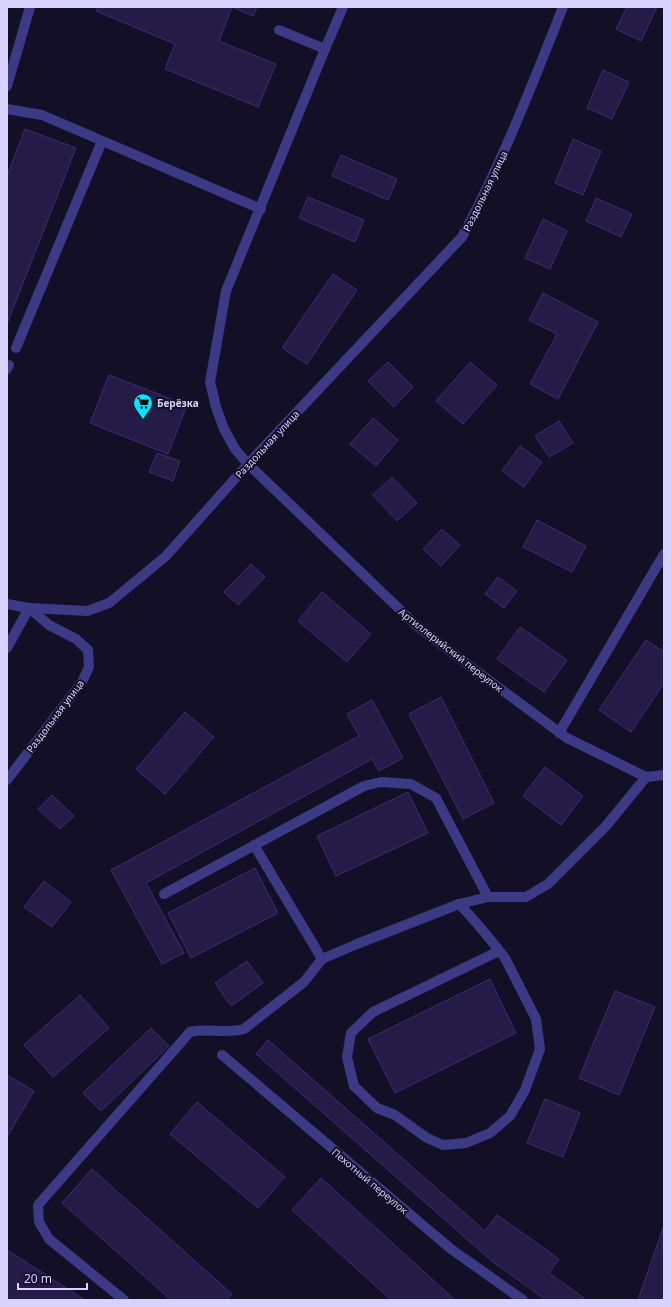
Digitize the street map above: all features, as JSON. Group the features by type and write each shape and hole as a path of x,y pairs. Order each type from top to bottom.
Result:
{"lane":[{"path":"7,86 30,7"},
{"name":"Артиллерийский переулок","path":"344,7 325,49 261,209 226,291 210,382 216,407 224,429 235,449 248,464 416,625 559,733 646,777"},
{"name":"Раздольная улица","path":"29,608 87,611 109,603 166,556 248,464 462,237 514,131 563,7"},
{"path":"279,30 325,49"},
{"path":"7,109 42,115 261,209"},
{"path":"16,348 102,141"},
{"path":"559,733 664,554"},
{"path":"7,604 29,608"},
{"path":"7,611 29,608"},
{"path":"7,648 29,608"},
{"name":"Раздольная улица","path":"7,780 82,682 89,667 88,650 76,638 49,625 29,608"},
{"path":"124,1300 49,1239 39,1222 38,1205 190,1032 200,1030 234,1032 244,1029 304,982 322,959 357,944 459,904 488,897 526,897 548,884 606,826 646,777 664,775"},
{"path":"164,894 364,786 381,782 411,784 436,798 488,897"},
{"path":"254,845 322,959"},
{"path":"459,904 505,958 536,1019 540,1049 525,1090 510,1116 490,1133 466,1143 443,1145 427,1138 395,1115 377,1108 354,1086 347,1057 351,1033 373,1012 499,951"},
{"name":"Пехотный переулок","path":"222,1055 451,1249 523,1300"}],"building":[{"path":"98,7 232,7 219,41 276,64 258,107 165,69 175,44 96,11"},
{"path":"232,7 257,7 253,16"},
{"path":"627,7 657,7 641,41 616,29"},
{"path":"603,70 629,82 612,119 587,108"},
{"path":"25,129 76,148 7,324 7,176"},
{"path":"573,139 601,151 583,195 555,183"},
{"path":"341,155 397,179 388,200 332,176"},
{"path":"308,197 364,220 355,242 299,218"},
{"path":"596,198 632,214 621,237 586,221"},
{"path":"543,219 567,231 550,269 525,258"},
{"path":"333,274 357,290 307,364 282,348"},
{"path":"543,293 598,322 558,399 530,384 557,334 529,320"},
{"path":"388,362 413,387 394,407 368,381"},
{"path":"470,362 497,385 463,424 436,401"},
{"path":"109,375 187,405 168,454 90,423"},
{"path":"373,418 398,440 376,466 350,444"},
{"path":"559,421 573,443 549,457 535,436"},
{"path":"520,446 542,462 524,487 502,471"},
{"path":"157,453 180,461 173,481 149,472"},
{"path":"392,477 417,503 397,521 373,495"},
{"path":"537,520 586,546 572,572 523,547"},
{"path":"442,529 460,545 441,566 423,549"},
{"path":"251,564 265,577 238,605 224,592"},
{"path":"498,577 517,591 504,608 485,594"},
{"path":"322,592 371,634 347,662 298,621"},
{"path":"520,627 567,660 544,692 497,659"},
{"path":"646,640 664,652 664,683 631,732 599,710"},
{"path":"441,697 494,803 463,819 409,714"},
{"path":"372,700 403,758 379,771 372,759 146,883 184,953 162,964 111,870 359,736 347,714"},
{"path":"185,712 214,737 165,794 136,769"},
{"path":"545,767 583,796 561,825 523,796"},
{"path":"408,792 428,833 336,876 317,836"},
{"path":"52,795 74,816 60,829 38,809"},
{"path":"255,868 278,913 191,958 168,913"},
{"path":"44,881 71,902 52,927 24,907"},
{"path":"247,961 263,983 231,1006 215,983"},
{"path":"490,979 516,1033 395,1093 368,1039"},
{"path":"615,991 655,1007 619,1095 579,1078"},
{"path":"80,995 109,1028 53,1077 24,1045"},
{"path":"151,1028 169,1046 101,1111 83,1093"},
{"path":"268,1040 485,1231 497,1215 559,1259 549,1273 584,1298 582,1300 546,1300 493,1262 256,1054"},
{"path":"7,1075 34,1091 7,1137"},
{"path":"545,1099 580,1113 563,1157 527,1143"},
{"path":"197,1102 285,1177 258,1208 170,1134"},
{"path":"92,1169 232,1294 227,1300 171,1300 62,1203"},
{"path":"321,1178 455,1300 391,1300 292,1210"},
{"path":"663,1228 664,1300 638,1300"},
{"path":"7,1250 85,1300 7,1300"}],"place":[{"name":"Берёзка","path":"143,420"}]}
